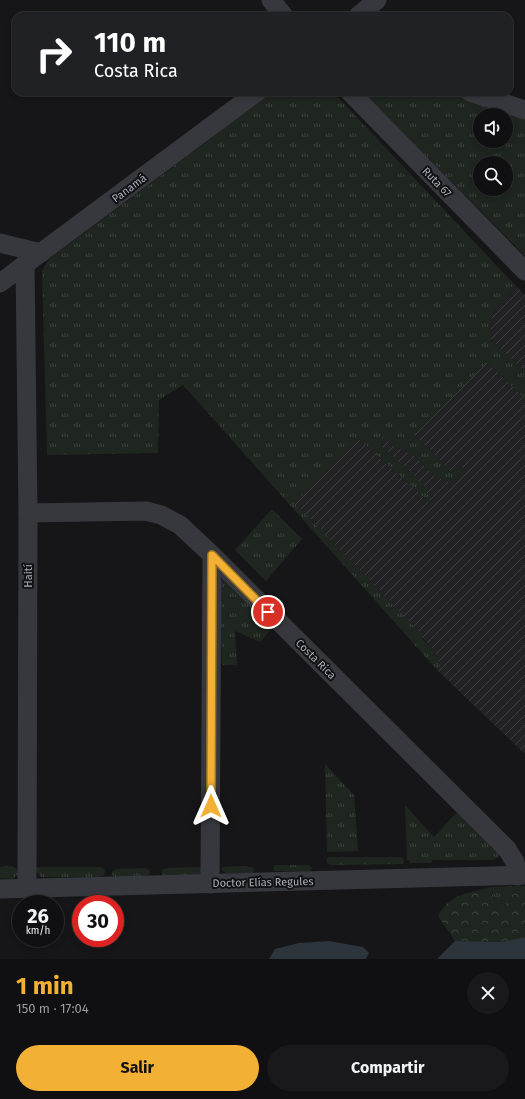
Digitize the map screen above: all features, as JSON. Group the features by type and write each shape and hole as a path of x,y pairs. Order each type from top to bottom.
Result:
{"street":[{"path":"271,0 281,12"},
{"path":"363,12 377,0"},
{"name":"Panamá","path":"0,283 252,96"},
{"name":"Ruta 67","path":"354,96 525,271"},
{"path":"482,96 525,110"},
{"path":"0,242 41,253"},
{"name":"Haití","path":"25,263 28,513 27,888"},
{"name":"Costa Rica","path":"28,513 146,511 161,515 180,525 212,555 507,849 521,876"},
{"path":"210,884 212,555"},
{"name":"Doctor Elías Regules","path":"0,889 521,876"}],"shaded area":[{"path":"516,286 525,295 525,372 491,340 490,322 496,307"},
{"path":"487,362 525,399 525,754 438,671 440,663 433,649 295,503 359,439 430,503 424,486 383,448 381,434 394,446 415,456 432,474 447,482 459,478 469,465 452,472 414,435"},
{"path":"525,937 525,959 437,959 455,941 501,942"},
{"path":"329,941 363,947 369,953 366,959 269,959 275,949 299,943"}],"green space":[{"path":"265,96 337,96 516,286 496,307 490,322 491,340 525,372 525,399 487,362 414,435 452,472 470,464 459,478 447,482 432,474 415,456 394,446 381,435 383,448 425,486 431,504 359,439 295,503 421,633 422,639 433,649 440,663 438,671 183,385 159,400 158,453 47,455 42,271 49,259 205,143"},
{"path":"367,96 458,96 493,108 473,108 473,148 513,148 513,115 525,119 525,256"},
{"path":"272,509 302,539 266,581 235,550"},
{"path":"222,579 226,579 274,626 260,642 235,631 237,665 222,665 220,590"},
{"path":"325,764 354,795 358,851 327,852"},
{"path":"405,805 434,837 459,810 500,855 494,860 433,860 431,863 410,863 409,860 407,860"},
{"path":"329,857 402,857 404,860 403,864 330,865 327,863 327,859"},
{"path":"275,865 309,865 312,868 308,872 274,871 273,868"},
{"path":"12,866 17,869 18,874 13,879 0,878 0,867"},
{"path":"101,867 105,870 104,875 99,877 41,877 35,870 36,868"},
{"path":"201,867 202,875 169,877 162,875 162,870 167,868"},
{"path":"223,867 253,867 254,871 252,873 226,873 222,871"},
{"path":"145,868 149,870 150,873 146,877 115,877 112,875 112,871 116,869"},
{"path":"525,886 525,892 514,890 510,902 498,907 491,887"},
{"path":"491,887 498,907 510,902 514,890 525,892 525,937 501,942 455,941 438,916 448,903 454,899 467,893"}],"route":[{"path":"211,806 212,555 268,612"}]}
